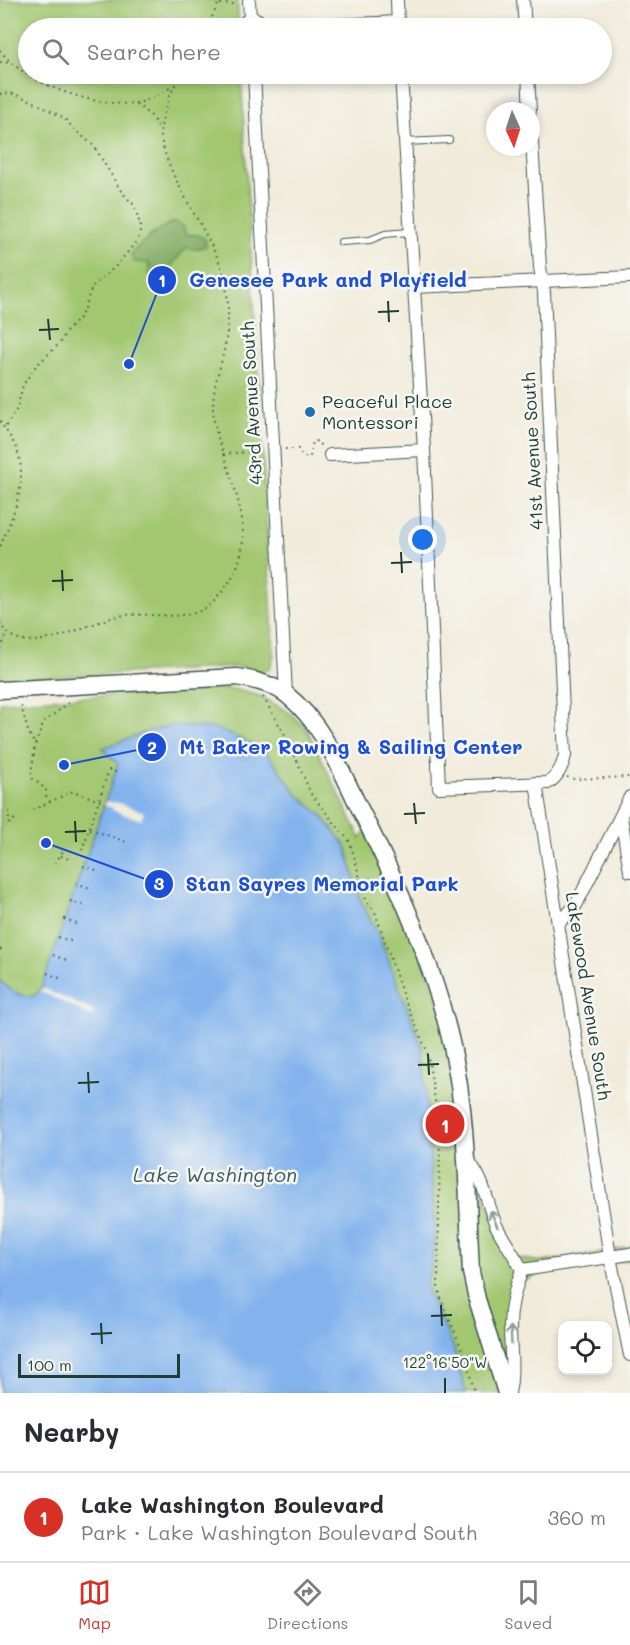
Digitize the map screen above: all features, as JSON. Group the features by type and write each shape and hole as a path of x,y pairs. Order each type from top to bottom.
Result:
{"main road":[{"path":"0,690 237,677 259,681 286,694 307,714 325,739 404,901 423,951 452,1046 460,1091 471,1272 477,1299 507,1393"}],"street":[{"path":"397,0 398,18"},
{"path":"523,0 524,18"},
{"path":"244,2 246,18"},
{"name":"43rd Avenue South","path":"255,84 286,694"},
{"path":"401,84 424,450 439,788 536,783"},
{"path":"529,84 530,102"},
{"name":"41st Avenue South","path":"533,156 542,281 566,756 554,779 548,783 536,783"},
{"path":"413,287 630,277"},
{"path":"326,454 424,450"},
{"name":"Lakewood Avenue South","path":"536,783 610,1257 630,1355"},
{"path":"559,923 576,905 630,797"},
{"path":"621,817 630,871"},
{"path":"465,1157 476,1168 498,1228 522,1270 512,1301 510,1326 512,1381 507,1393"},
{"path":"522,1270 630,1254"}],"lane":[{"path":"404,142 449,140"},
{"path":"341,242 370,240 385,234 409,232"}],"path":[{"path":"212,18 220,2 244,2"},
{"path":"0,51 9,63 18,69"},
{"path":"0,62 9,63"},
{"path":"48,84 75,95 114,103 136,104 173,86"},
{"path":"160,130 173,86"},
{"path":"0,94 10,93 38,102 64,118 94,146 122,191 134,205 140,224 140,235 136,243 117,265 92,287 81,316 65,333 60,343 35,367 23,385 17,409 4,429"},
{"path":"0,623 8,633 30,640 47,640 125,615 187,614 205,608 222,592 241,560 243,524 238,498 215,429 213,407 215,384 226,342 229,314 222,272 213,249 182,192 166,155 160,130 151,116 136,104"},
{"path":"0,421 17,451 21,478 18,498 0,547"},
{"path":"285,449 298,449 302,456 308,458 312,443 316,440 326,454"},
{"path":"223,454 259,451"},
{"path":"0,649 8,633"},
{"path":"262,698 284,730 311,794 350,842 366,900 375,912 403,996 427,1051 440,1131 438,1286 442,1302 464,1354 475,1393"},
{"path":"50,802 46,796 46,789 36,782 31,774 35,745 44,722 72,700"},
{"path":"21,706 28,731 35,745"},
{"path":"82,850 109,770 116,772"},
{"path":"574,779 630,777"},
{"path":"33,810 73,791 105,803"},
{"path":"9,808 9,819"},
{"path":"9,824 18,816"},
{"path":"89,829 129,843"},
{"path":"55,863 64,850"},
{"path":"61,856 69,859"},
{"path":"82,866 99,871"},
{"path":"76,884 93,889"},
{"path":"70,901 87,907"},
{"path":"64,919 81,925"},
{"path":"58,937 74,942"},
{"path":"53,955 68,961"},
{"path":"47,974 62,979"}],"green space":[{"path":"0,0 237,0 238,18 18,18 18,84 242,84 274,655 270,668 262,672 236,667 0,680"},
{"path":"175,222 183,226 186,234 198,235 205,239 206,246 197,249 186,248 172,265 154,277 148,273 149,263 134,262 131,255 151,236"},
{"path":"228,688 261,696 290,713 307,730 361,839 369,825 441,1005 465,1157 516,1258 543,1262 630,1247 630,1259 546,1271 516,1285 509,1393 466,1393 453,1346 427,1291 426,1282 431,1270 423,1049 378,934 361,902 346,846 321,815 297,794 263,748 124,740 103,748 118,764 42,987 36,995 26,996 12,991 0,981 0,702"}],"water":[{"name":"Lake Washington","path":"170,726 214,728 263,748 297,794 321,815 346,846 361,902 378,934 423,1049 435,1230 431,1270 426,1282 427,1291 453,1346 466,1393 0,1393 0,981 12,991 26,996 36,995 42,987 118,764 103,748 149,731"}],"pier":[{"path":"106,801 144,812 141,820 112,810 113,808 104,805"},
{"path":"42,988 93,1011 94,1015 91,1016 40,991"}],"place":[{"name":"Genesee Park and Playfield","path":"129,364"},
{"name":"Peaceful Place Montessori","path":"310,412"},
{"name":"Mt Baker Rowing & Sailing Center","path":"64,765"},
{"name":"Stan Sayres Memorial Park","path":"46,843"},
{"name":"Lake Washington Boulevard","path":"445,1124"}]}
